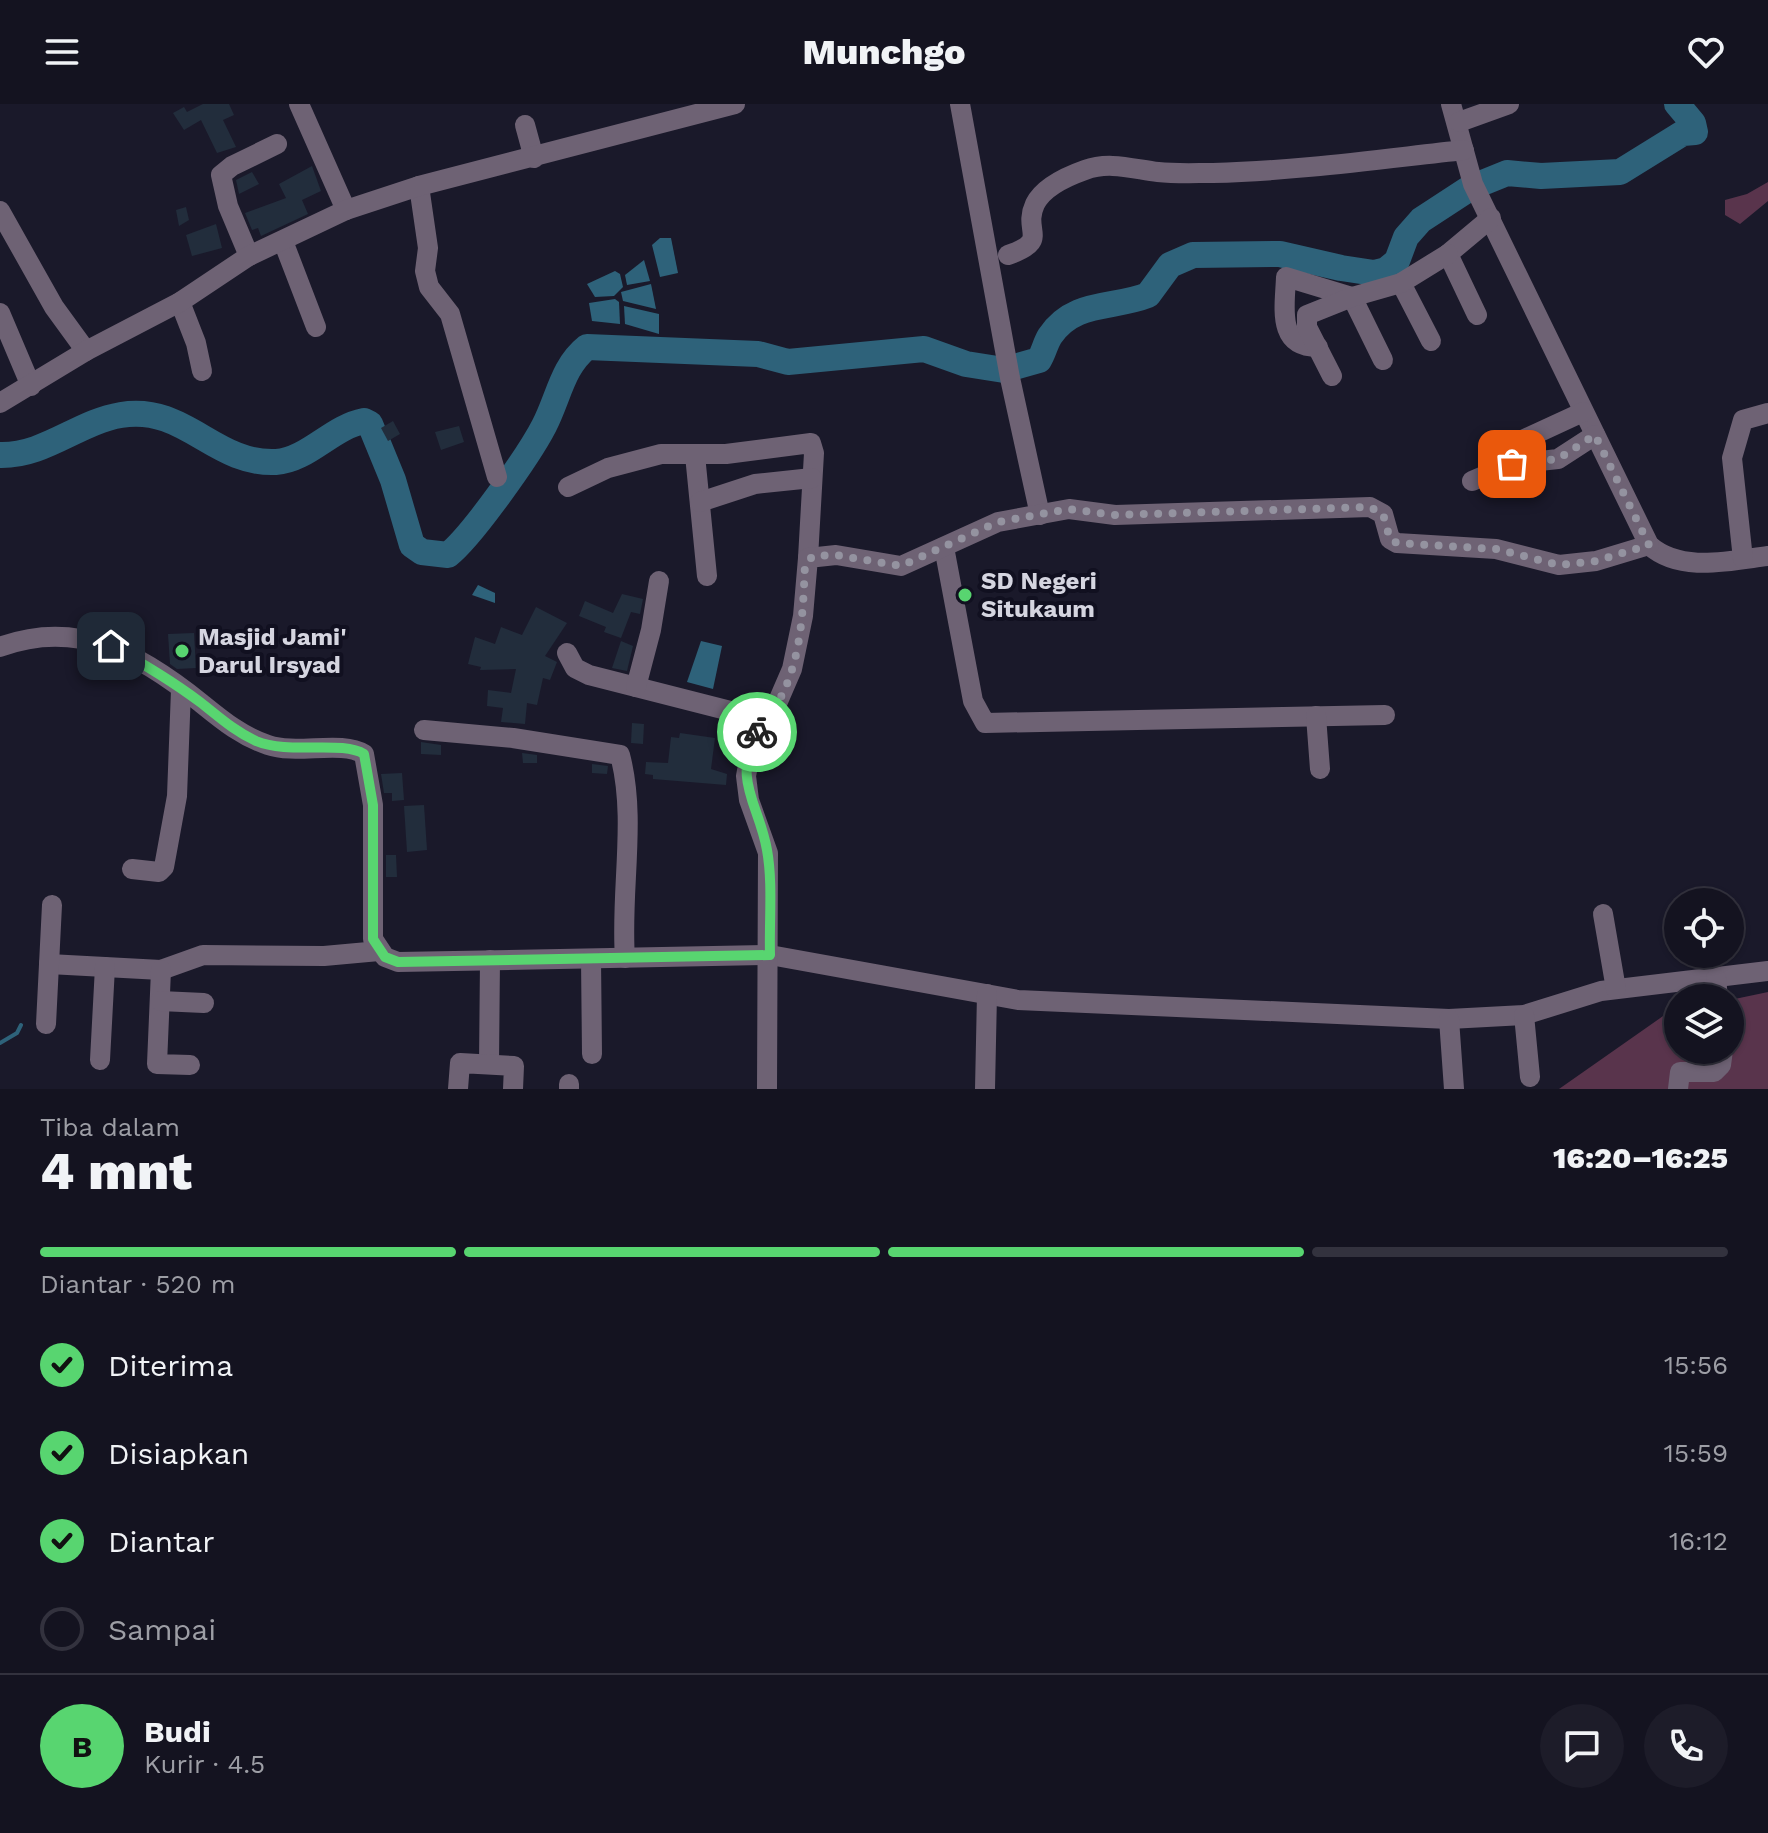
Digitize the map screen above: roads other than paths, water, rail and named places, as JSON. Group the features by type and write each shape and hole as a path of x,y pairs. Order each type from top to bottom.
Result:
{"street":[{"path":"299,104 346,210"},
{"path":"0,403 86,351 180,302 249,256 346,210 419,186 534,158 679,116 735,104"},
{"path":"960,104 1040,515"},
{"path":"1509,104 1455,113 1473,184 1649,545 1665,558 1680,563 1768,556"},
{"path":"525,125 534,158"},
{"path":"249,256 228,206 221,175 232,166 277,144"},
{"path":"1008,255 1028,248 1035,238 1035,204 1046,190 1090,168 1109,166 1159,172 1214,173 1319,166 1464,150"},
{"path":"419,186 428,248 425,271 429,287 450,314 497,477"},
{"path":"0,211 54,307 86,351"},
{"path":"1284,326 1352,297 1401,283 1448,254 1489,213"},
{"path":"283,241 316,327"},
{"path":"1448,254 1477,315"},
{"path":"1318,347 1306,347 1289,337 1284,326 1286,277 1352,297 1383,360"},
{"path":"1401,283 1431,341"},
{"path":"180,302 196,343 202,371"},
{"path":"0,313 31,386"},
{"path":"1305,319 1332,376"},
{"path":"1518,442 1583,412"},
{"path":"1743,559 1732,458 1743,420 1768,413"},
{"path":"1472,481 1512,464 1558,459 1595,435"},
{"path":"568,487 608,468 651,456 743,453 811,443 814,453 803,616 792,669 776,706 761,726 748,758 747,789 768,853 770,955 767,1089"},
{"path":"695,455 707,576"},
{"path":"700,502 755,484 812,478"},
{"path":"808,558 836,555 895,567 998,522 1069,509 1115,515 1370,507 1383,514 1390,539 1397,543 1496,549 1559,565 1596,561 1649,545"},
{"path":"944,547 973,701 985,723 1385,715"},
{"path":"636,687 651,630 659,581"},
{"path":"0,647 37,636 77,637 111,646 181,690 227,725 268,745 298,750 349,749 364,754 373,805 370,894 373,939 379,951 398,962 770,955 1018,1000 1449,1019 1524,1015 1577,996 1616,989 1664,989"},
{"path":"567,653 575,668 589,675 746,715 761,726"},
{"path":"132,869 159,872 164,867 177,796 181,690"},
{"path":"1316,716 1320,769"},
{"path":"424,730 513,738 620,755 626,840 622,925 625,958"},
{"path":"46,1024 52,905"},
{"path":"1603,914 1616,989"},
{"path":"49,964 161,970 203,955 324,956 379,951"},
{"path":"591,959 592,1054"},
{"path":"489,1064 490,960"},
{"path":"100,1060 105,967"},
{"path":"161,970 157,1064 190,1065"},
{"path":"1729,984 1768,971"},
{"path":"985,1089 987,994"},
{"path":"160,1001 204,1003"},
{"path":"1524,1015 1530,1077"},
{"path":"1449,1019 1454,1089"},
{"path":"458,1089 460,1063 514,1066 513,1089"},
{"path":"1678,1089 1680,1072 1714,1072 1721,1064"}],"water":[{"path":"660,238 671,238 678,273 660,277 652,245"},
{"path":"644,260 650,281 627,285 625,275"},
{"path":"615,271 620,274 623,287 614,296 595,297 587,284"},
{"path":"651,284 656,309 623,301 621,292"},
{"path":"615,299 619,302 620,324 592,321 589,303"},
{"path":"624,306 659,314 659,334 625,324"},
{"path":"478,585 495,593 495,603 472,595"},
{"path":"701,641 722,646 713,689 687,682"}],"waterway":[{"path":"0,455 47,445 105,419 143,414 164,418 235,454 276,462 299,456 352,424 364,421 370,424 393,480 412,545 422,552 448,555 485,513 526,456 544,426 566,373 587,347 758,354 788,362 924,349 966,364 1004,370 1039,360 1050,336 1071,316 1148,295 1170,265 1193,255 1280,254 1374,273 1386,270 1397,261 1406,237 1421,220 1470,188 1507,173 1541,176 1620,172 1683,133 1695,132 1693,123 1677,104"},
{"path":"0,1043 17,1033 21,1025"}],"place":[{"name":"SD Negeri Situkaum","path":"965,595"},
{"name":"Masjid Jami' Darul Irsyad","path":"182,651"}]}
